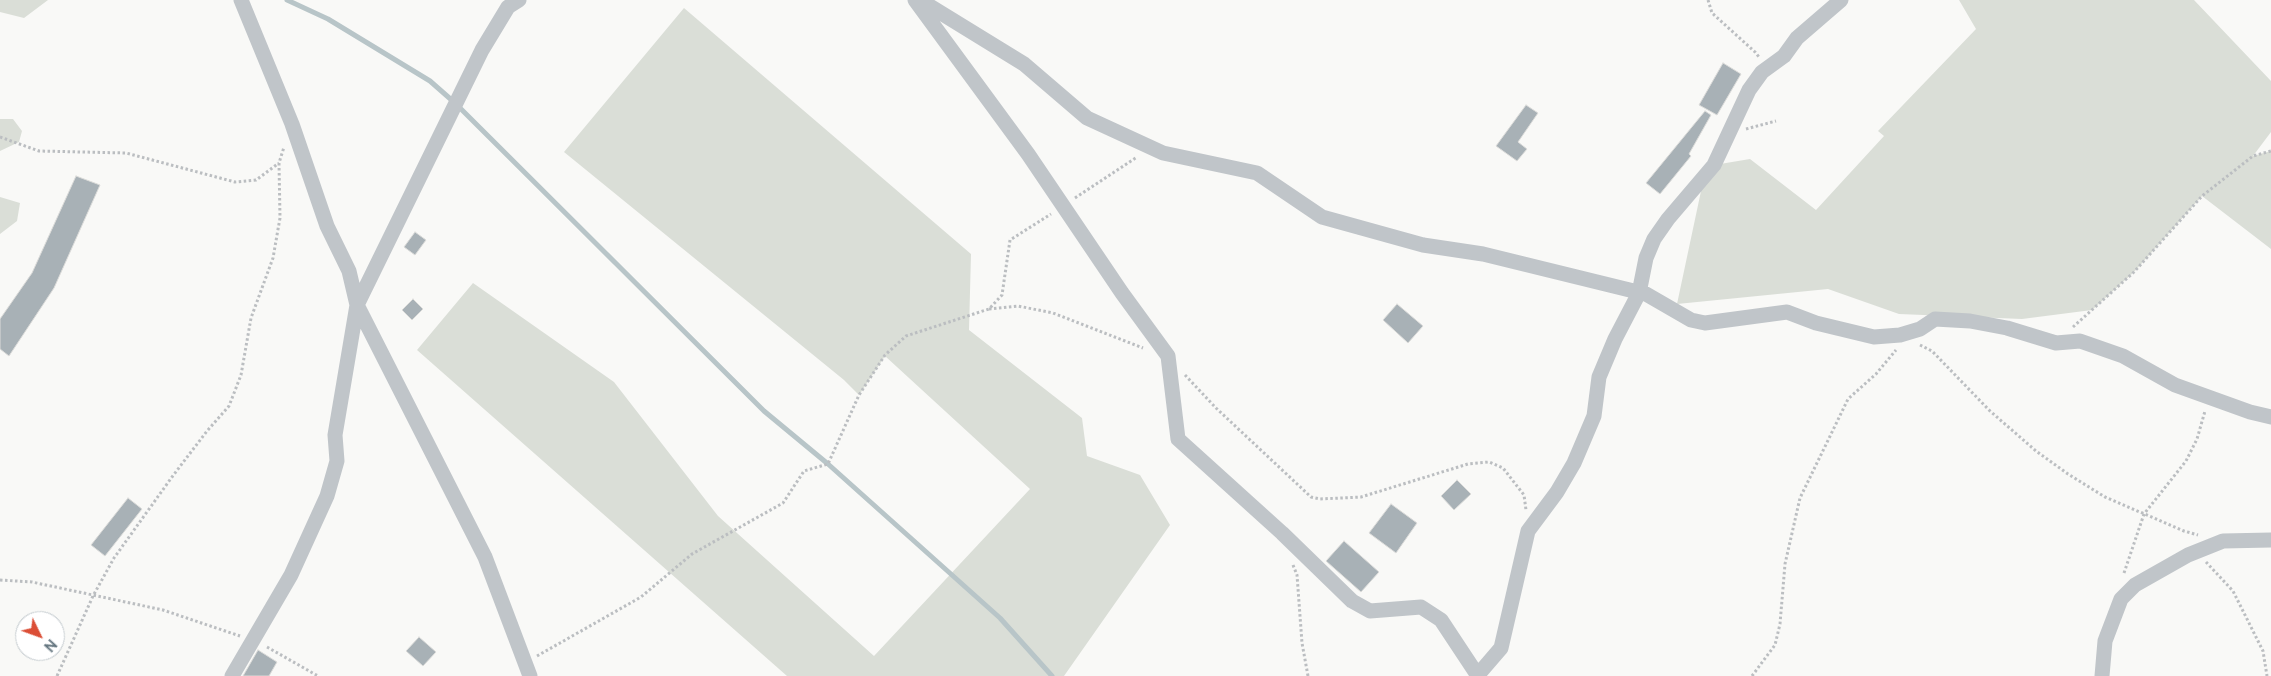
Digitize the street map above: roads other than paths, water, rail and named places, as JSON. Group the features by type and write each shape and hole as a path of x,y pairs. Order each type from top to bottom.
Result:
{"street":[{"path":"241,0 292,124 327,226 349,271 357,305 485,556 528,669"},
{"path":"232,676 291,575 327,496 337,461 336,435 357,305 482,50 508,7 519,0"},
{"path":"915,0 1028,154 1168,356 1178,439 1282,533 1352,601 1370,611 1421,607 1441,620 1478,676 1501,648 1528,531 1557,492 1574,463 1594,416 1599,377 1615,339 1639,293 1646,258 1654,239 1668,219 1714,165 1749,90 1762,72 1784,56 1796,38 1841,0"},
{"path":"920,0 963,24 1024,64 1087,118 1163,153 1257,173 1322,217 1423,245 1483,254 1639,293 1691,320 1705,323 1787,312 1816,323 1874,337 1900,335 1920,329 1935,319 1970,321 2007,328 2056,343 2080,341 2123,356 2176,385 2250,412 2271,416"},
{"path":"2102,676 2105,641 2121,599 2135,585 2197,552 2223,541 2271,540"}],"waterway":[{"path":"287,0 328,19 430,81 455,103 764,411 828,464 1000,618 1052,676"}]}
